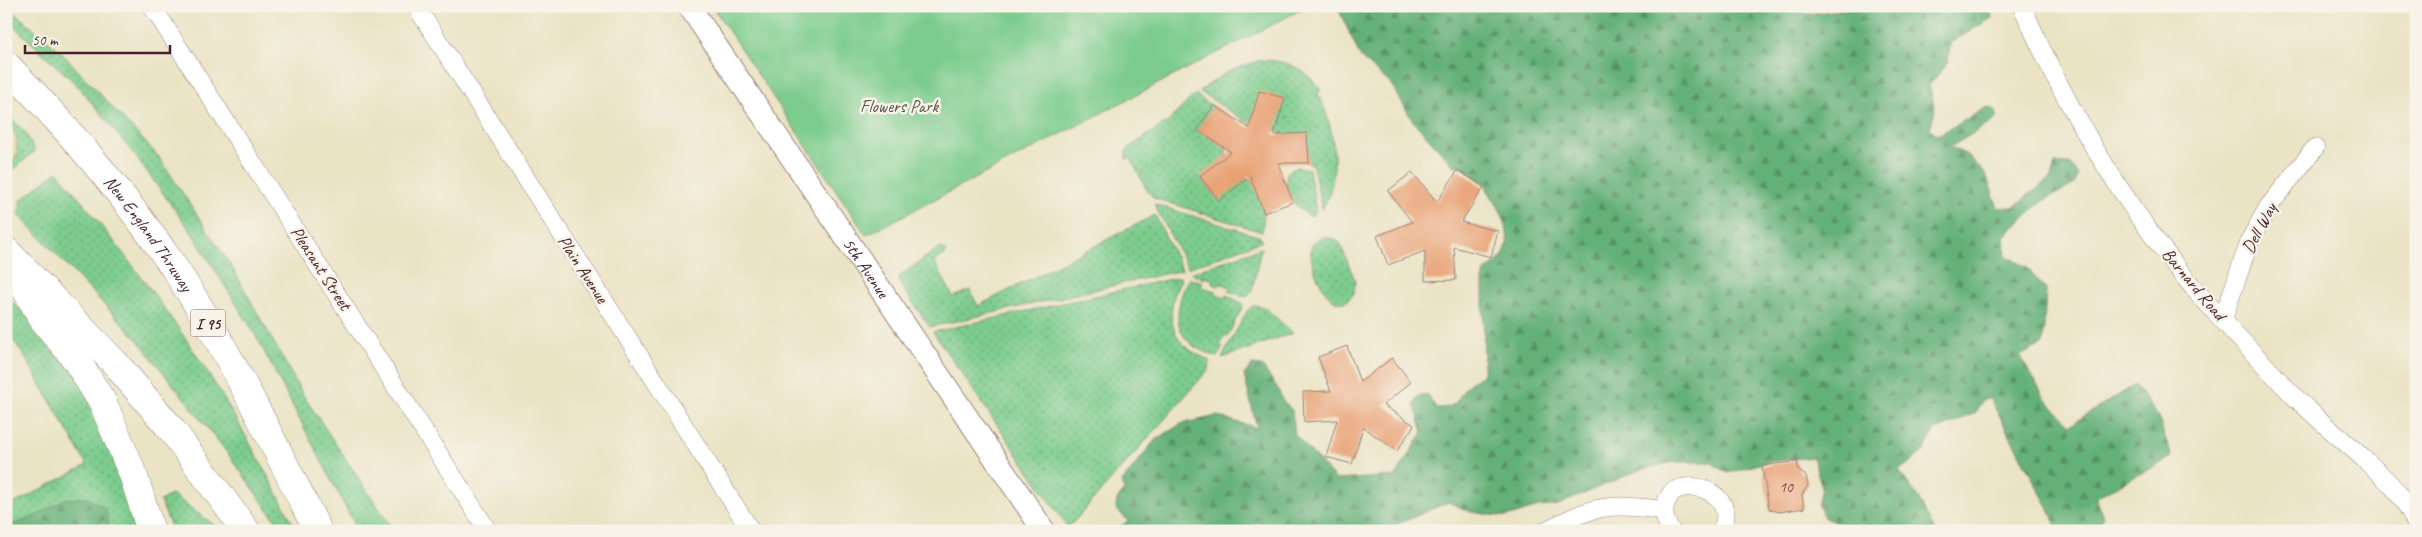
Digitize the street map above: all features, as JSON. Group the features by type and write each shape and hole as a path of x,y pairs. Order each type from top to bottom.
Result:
{"highway":[{"name":"New England Thruway","path":"6,65 76,139 136,214 177,273 250,396 318,531"},
{"path":"6,251 115,363 172,430 246,531"},
{"path":"6,256 43,319 75,358 103,403 134,477 151,531"},
{"path":"214,333 336,531"}],"street":[{"name":"Pleasant Street","path":"152,6 488,531"},
{"name":"Plain Avenue","path":"416,6 751,531"},
{"name":"5th Avenue","path":"688,6 1044,531"},
{"name":"Barnard Road","path":"2022,6 2048,66 2131,205 2197,291 2293,396 2394,486 2409,507 2416,524"},
{"name":"Dell Way","path":"2223,319 2250,240 2269,206 2315,148"},
{"path":"1671,531 1665,522 1663,510 1667,500 1679,488 1706,489 1720,499 1724,507 1725,516 1721,531"},
{"path":"1545,531 1581,512 1606,506 1663,510"}],"green space":[{"path":"6,6 56,47 158,156 233,269 303,395 390,525 391,531 358,531 255,334 192,233 137,158 78,86 6,19"},
{"name":"Flowers Park","path":"712,6 1308,6 866,235"},
{"path":"1337,6 1785,6 1808,14 1870,6 1989,6 1992,18 1950,43 1948,63 1929,85 1935,110 1930,129 1938,135 1988,107 1994,109 1997,116 1994,121 1950,147 1969,156 1986,175 1998,208 2013,207 2051,178 2055,164 2069,163 2078,175 2075,184 2043,201 2004,236 2006,256 2027,267 2046,290 2043,344 2020,356 2044,397 2070,425 2135,385 2158,417 2172,457 2096,497 2103,517 2098,531 2064,531 2056,526 2047,505 1990,399 1983,399 1975,413 1934,431 1924,451 1899,471 1916,494 1935,531 1847,531 1845,527 1824,517 1818,505 1822,488 1813,457 1766,462 1728,473 1710,462 1672,462 1639,470 1558,505 1538,507 1506,517 1471,512 1448,502 1398,524 1376,531 1115,531 1128,521 1116,509 1117,500 1124,490 1121,483 1155,440 1181,424 1217,416 1257,428 1244,375 1252,365 1262,366 1277,387 1283,401 1292,410 1295,435 1336,480 1396,476 1423,432 1414,403 1418,396 1427,394 1436,408 1449,407 1456,402 1469,384 1484,374 1483,273 1501,258 1505,252 1507,232 1503,217 1486,185 1461,166 1454,166 1413,121 1391,84 1361,58"},
{"path":"1261,60 1270,60 1295,67 1309,76 1321,91 1317,93 1328,120 1334,151 1332,182 1322,209 1313,167 1309,163 1307,134 1284,137 1277,130 1263,123 1248,123 1199,91 1231,70"},
{"path":"1195,94 1213,107 1226,145 1226,159 1200,177 1219,200 1242,178 1256,182 1264,213 1262,232 1154,198 1148,192 1130,157 1126,160 1126,151 1130,147 1169,121"},
{"path":"6,113 25,132 35,151 6,176"},
{"path":"1297,167 1309,169 1316,211 1312,216 1295,204 1288,191 1286,177 1288,171"},
{"path":"57,171 146,283 195,353 236,418 297,531 283,531 229,455 136,338 18,214 21,200"},
{"path":"1154,204 1261,237 1261,241 1188,268"},
{"path":"1155,215 1182,270 930,327 899,283 898,278 901,275 936,250 942,248 946,251 945,255 934,261 953,297 970,290 978,306"},
{"path":"1324,237 1335,239 1340,243 1355,281 1354,293 1346,301 1338,302 1331,298 1318,279 1314,268 1311,249 1316,241"},
{"path":"1261,248 1252,291 1247,297 1228,291 1230,287 1220,283 1218,286 1212,283 1213,280 1204,276 1203,279 1191,273"},
{"path":"1180,277 1181,280 1172,306 1172,323 1175,332 1186,347 1210,361 1209,369 1070,526 1067,526 933,332"},
{"path":"1189,278 1202,283 1200,287 1216,291 1215,294 1225,298 1226,295 1242,303 1243,306 1227,337 1224,336 1220,345 1223,347 1217,357 1190,343 1180,328 1178,311 1182,294"},
{"path":"6,299 16,305 69,358 104,428 141,531 6,531 6,508 87,465 22,352 6,331"},
{"path":"1254,305 1264,307 1293,333 1222,358 1247,311"},
{"path":"172,494 214,525 218,531 173,531 160,501"},
{"path":"87,498 105,508 110,531 6,531 6,527 34,517 65,499"}],"sand":[{"path":"6,124 16,135 17,154 6,168"}],"building":[{"path":"1259,91 1285,98 1274,135 1307,133 1309,163 1278,163 1293,202 1264,213 1250,176 1219,201 1200,176 1231,152 1197,130 1214,105 1249,128"},
{"path":"1458,170 1484,187 1461,222 1498,231 1491,257 1454,247 1456,280 1425,281 1425,251 1388,265 1377,236 1412,222 1388,191 1412,172 1437,202"},
{"path":"1347,346 1360,382 1392,358 1411,382 1383,405 1414,425 1397,451 1363,427 1352,464 1326,457 1337,420 1304,422 1303,392 1331,391 1318,357"},
{"path":"1797,461 1798,470 1806,476 1808,485 1802,495 1804,508 1779,512 1769,509 1762,466"}]}
